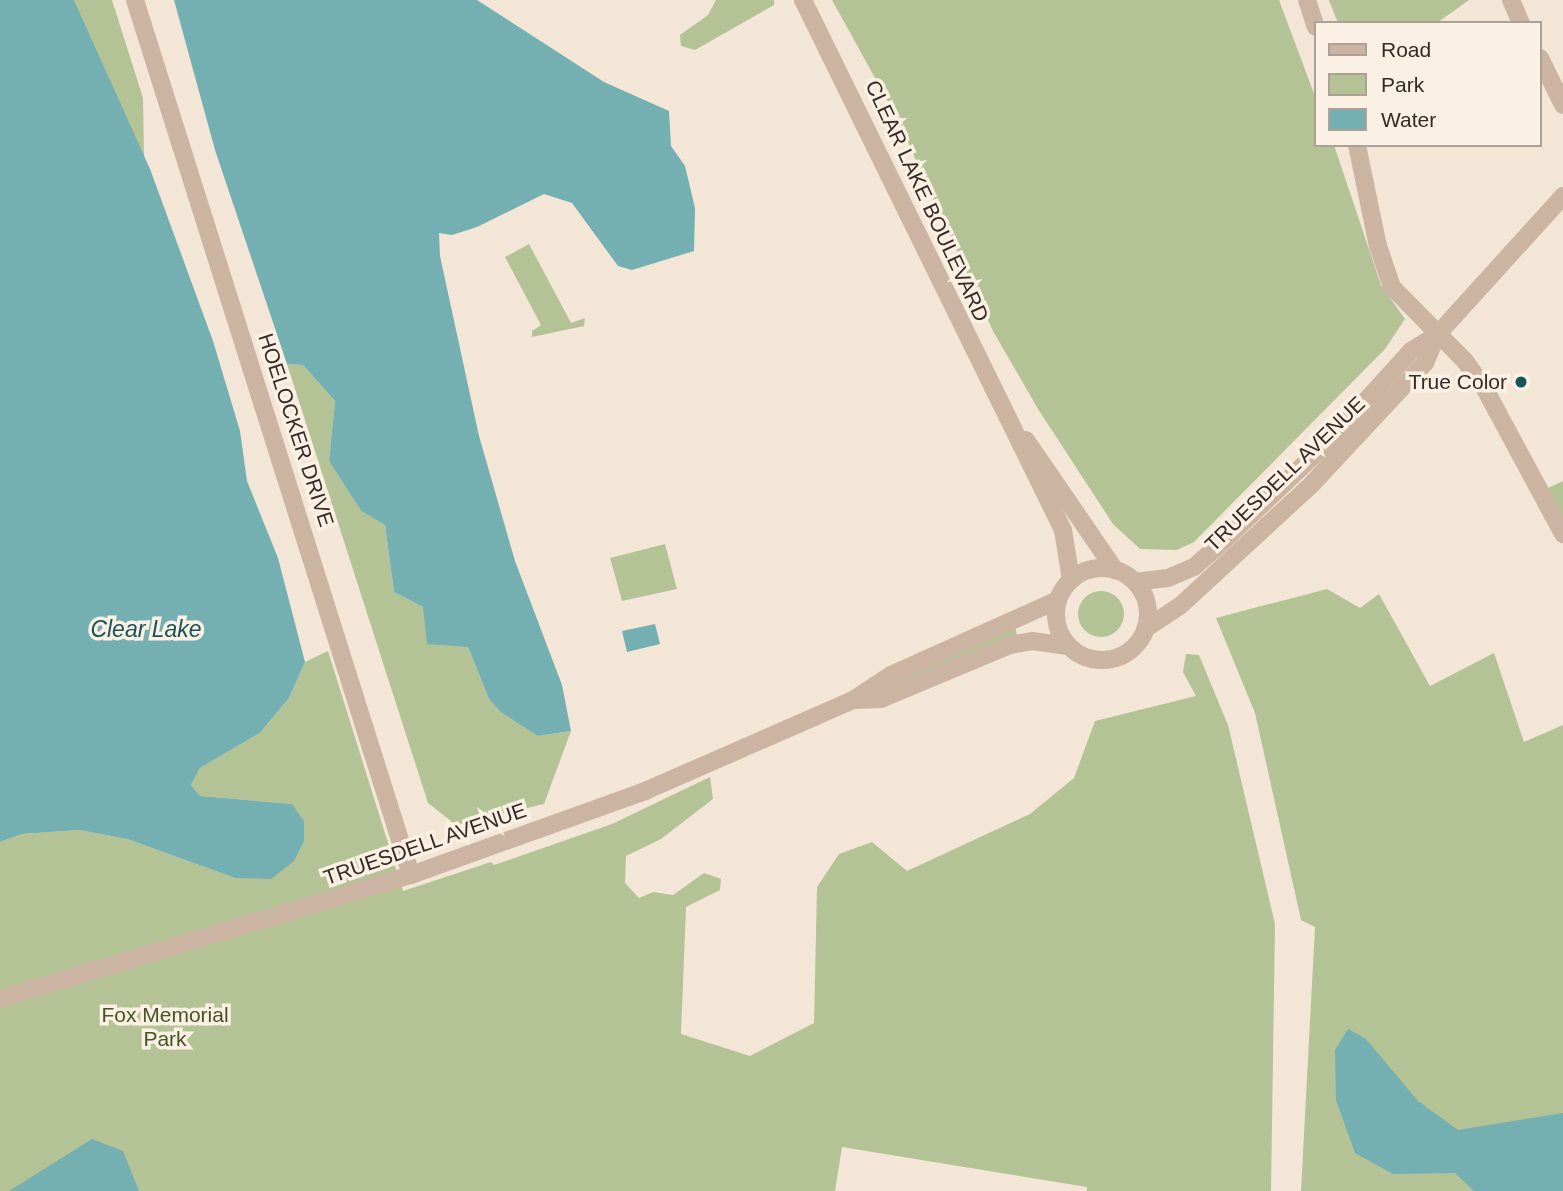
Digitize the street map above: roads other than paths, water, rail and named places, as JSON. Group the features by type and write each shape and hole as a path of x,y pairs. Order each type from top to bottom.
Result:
{"street":[{"name":"HOELOCKER DRIVE","path":"135,0 411,874"},
{"name":"CLEAR LAKE BOULEVARD","path":"803,0 1063,530 1070,580"},
{"path":"1307,0 1314,21"},
{"path":"1511,0 1520,21"},
{"path":"1542,62 1563,104"},
{"path":"1357,147 1378,246 1392,287 1485,389 1563,534"},
{"name":"TRUESDELL AVENUE","path":"1135,582 1168,578 1194,567 1330,440 1411,351 1437,335 1563,196"},
{"name":"TRUESDELL AVENUE","path":"1145,629 1181,605 1312,484 1425,363 1437,335"},
{"name":"CLEAR LAKE BOULEVARD","path":"1009,422 1115,570"},
{"path":"1092,569 1115,570 1135,582 1147,604 1145,629 1135,646 1113,659 1088,658 1068,646 1057,624 1058,600 1070,580 1092,569"},
{"name":"TRUESDELL AVENUE","path":"0,999 411,874 645,791 853,700 891,675 1058,600"},
{"name":"TRUESDELL AVENUE","path":"853,700 881,698 1010,645 1031,641 1068,646"}],"water":[{"name":"Clear Lake","path":"0,0 74,0 150,169 213,341 240,431 247,481 278,558 305,662 289,698 260,733 200,768 191,785 200,796 292,804 304,821 304,841 294,861 271,879 235,878 127,839 79,830 22,834 0,842"},
{"path":"174,0 477,0 604,82 669,111 671,146 685,166 695,208 694,251 632,270 618,266 572,203 544,194 477,227 452,235 439,233 440,256 479,436 515,561 562,685 571,731 538,736 501,712 489,699 468,647 427,644 423,607 394,592 385,525 361,511 329,461 335,401 303,365 287,364 215,150"},
{"path":"655,624 660,644 627,652 622,631"},
{"path":"1348,1029 1366,1039 1418,1101 1458,1130 1563,1113 1563,1191 1474,1191 1455,1173 1393,1174 1355,1153 1336,1100 1335,1050"},
{"path":"92,1139 123,1151 139,1191 9,1191"}],"place":[{"name":"True Color","path":"1521,382"}],"park label":[{"name":"Fox Memorial Park","path":"165,1027"}]}
